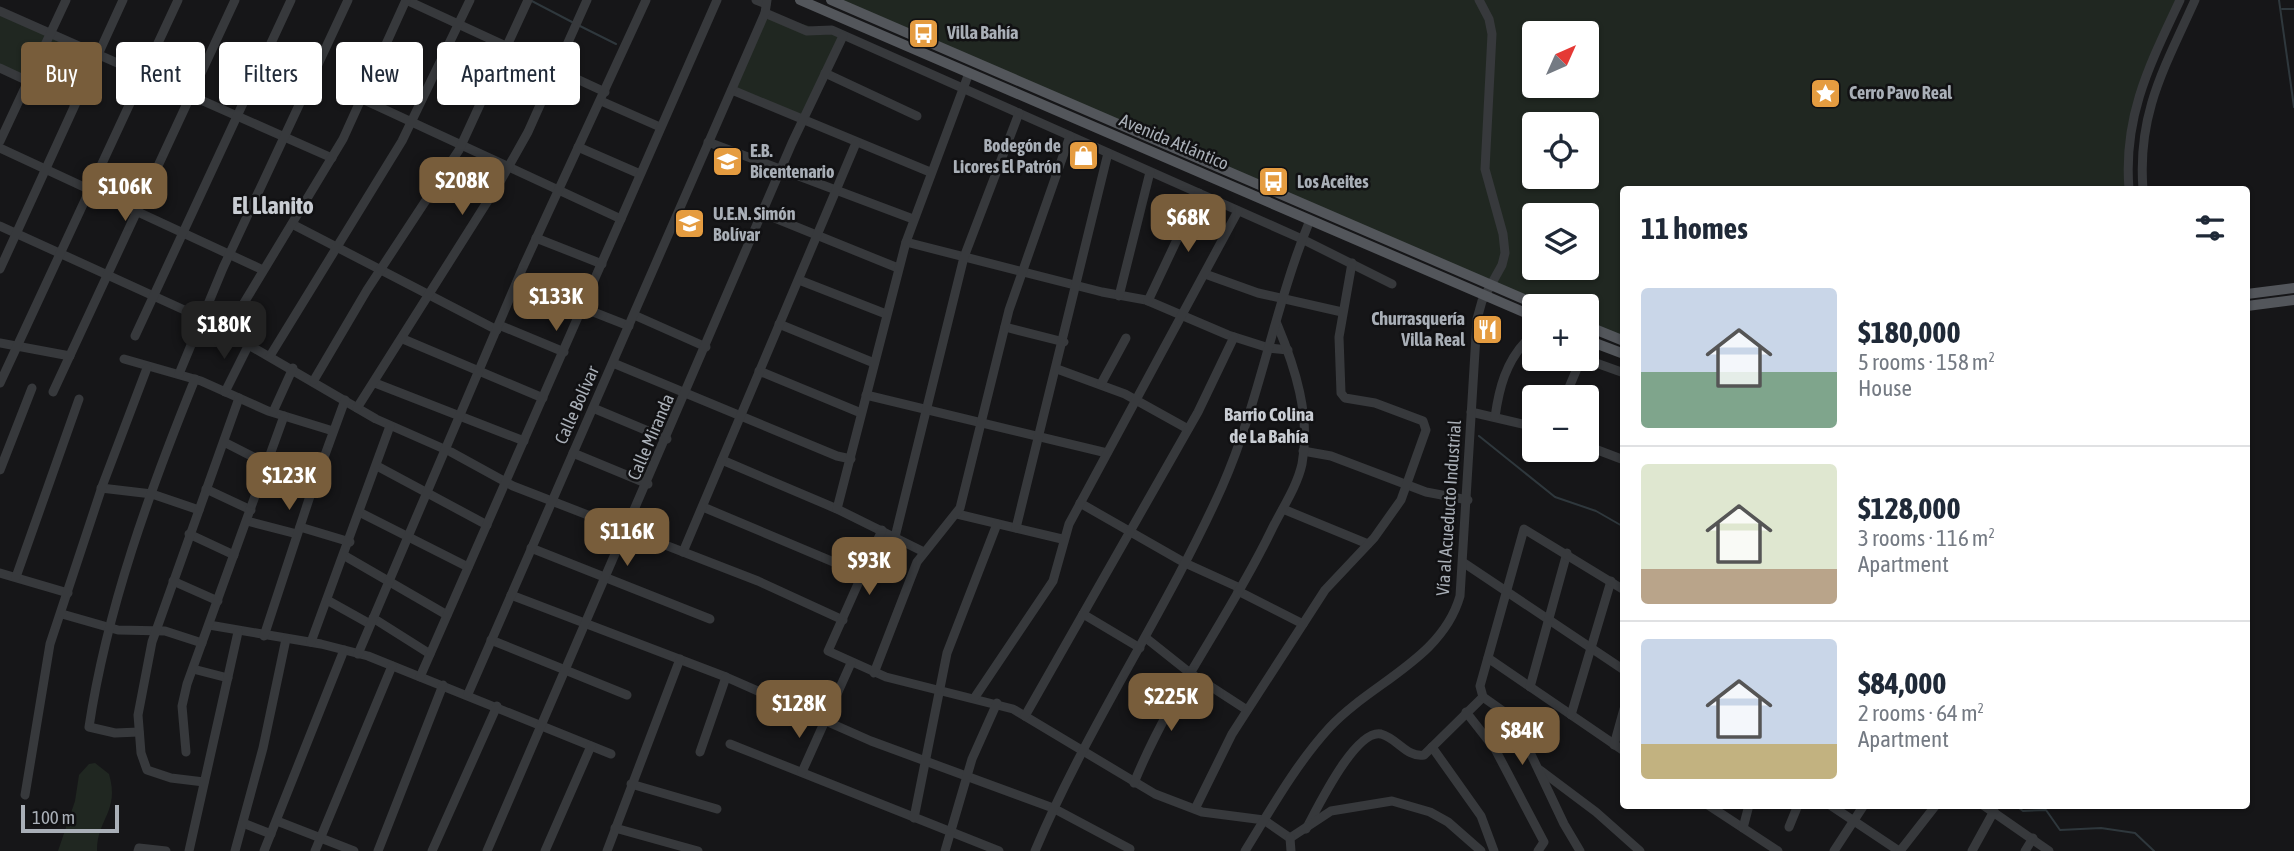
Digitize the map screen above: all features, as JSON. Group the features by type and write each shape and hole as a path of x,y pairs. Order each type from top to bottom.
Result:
{"main road":[{"name":"Avenida Atlántico","path":"800,0 1522,311"},
{"name":"Avenida Atlántico","path":"831,0 1522,298"},
{"path":"837,0 851,8"},
{"path":"2250,295 2294,288"},
{"path":"2250,306 2294,300"},
{"path":"1599,331 1620,339"},
{"path":"1599,345 1620,352"}],"street":[{"path":"46,42 66,0"},
{"path":"102,44 123,0"},
{"path":"205,64 235,0"},
{"path":"135,336 291,0"},
{"path":"179,374 229,254 348,0"},
{"path":"387,42 406,0 496,42"},
{"path":"270,356 411,124 470,0"},
{"path":"570,42 587,0"},
{"path":"358,654 536,238 646,0"},
{"path":"420,677 717,0"},
{"path":"756,0 807,31 832,30 1302,239 1392,284"},
{"path":"1479,0 1489,19 1492,43 1486,177 1505,247 1502,265 1484,295"},
{"path":"2129,186 2128,145 2134,109 2180,0"},
{"path":"2143,186 2142,152 2146,117 2195,0"},
{"path":"158,42 176,1"},
{"path":"509,42 527,3"},
{"name":"Calle Bolívar","path":"468,694 732,90 766,6"},
{"path":"0,11 71,42"},
{"name":"Calle Miranda","path":"487,851 628,531 781,169 843,36"},
{"path":"0,68 21,77"},
{"path":"837,509 905,242 929,172 969,72"},
{"path":"825,73 917,116"},
{"path":"580,84 660,127"},
{"path":"732,90 929,172"},
{"path":"0,141 21,94"},
{"path":"205,101 332,158"},
{"path":"0,269 74,105"},
{"path":"0,383 130,105"},
{"path":"53,392 186,105"},
{"path":"227,331 332,158 359,105"},
{"path":"374,105 507,169 621,219"},
{"path":"314,380 380,270 460,147 480,105"},
{"path":"357,408 403,339 507,169 539,105"},
{"path":"895,537 964,257 1019,113"},
{"path":"874,673 898,605 924,552 957,514 1021,271 1070,136"},
{"path":"708,142 913,219"},
{"path":"683,552 856,143"},
{"path":"579,146 640,174"},
{"path":"0,148 263,270"},
{"path":"1016,528 1058,369 1108,153"},
{"path":"1119,296 1150,172"},
{"path":"1148,301 1199,193"},
{"path":"975,697 1050,587 1057,572 1062,539 1080,503 1238,211"},
{"path":"762,213 898,268"},
{"path":"1035,851 1081,751 1146,638 1231,467 1310,220"},
{"path":"292,224 429,297 498,328 564,352"},
{"path":"0,226 227,331 390,426 447,450 506,482 758,581 843,620"},
{"path":"536,238 602,264"},
{"path":"905,242 1148,301 1234,337 1269,348 1288,350"},
{"path":"1195,810 1219,758 1303,624 1341,569 1368,544 1395,508 1408,485 1427,427 1423,421 1387,406 1342,396 1339,337 1352,263"},
{"path":"1205,274 1283,299 1342,313"},
{"path":"799,280 886,313"},
{"path":"517,282 629,326"},
{"name":"Vía al Acueducto Industrial","path":"1245,851 1303,761 1337,720 1442,634 1458,604 1464,564 1477,319 1484,295"},
{"path":"634,315 706,347"},
{"path":"779,324 874,363"},
{"path":"1134,783 1159,723 1239,590 1300,472 1303,450 1300,393 1288,350 1277,324"},
{"path":"1005,327 1064,342"},
{"path":"1025,716 1214,383 1234,337"},
{"path":"1101,384 1126,338"},
{"path":"403,339 543,398"},
{"path":"0,343 70,356"},
{"path":"225,391 249,344"},
{"path":"1495,417 1501,384 1522,347"},
{"path":"124,359 147,368 195,379 273,412 334,431"},
{"path":"612,363 826,452 851,459"},
{"path":"1599,364 1620,372"},
{"path":"25,794 41,711 44,667 101,488 147,368"},
{"path":"273,412 293,369"},
{"path":"1058,369 1136,399 1188,429"},
{"path":"759,371 861,413"},
{"path":"139,732 115,733 89,727 110,628 152,494 195,379"},
{"path":"374,383 460,419 524,441"},
{"path":"0,470 32,388"},
{"path":"866,395 1107,453"},
{"path":"204,782 150,773 141,753 138,706 155,631 239,398"},
{"path":"16,577 79,399"},
{"path":"264,636 345,400"},
{"path":"593,408 667,439"},
{"path":"1471,412 1522,424"},
{"path":"186,752 182,706 284,416"},
{"path":"311,642 361,513 390,426"},
{"path":"223,442 267,464"},
{"path":"1303,450 1331,456 1408,485 1468,500"},
{"path":"1599,451 1620,458"},
{"path":"573,453 648,484"},
{"path":"722,460 837,509 924,552"},
{"path":"377,466 487,525"},
{"path":"101,488 152,494 199,510"},
{"path":"206,489 251,510"},
{"path":"1080,503 1185,563 1303,624"},
{"path":"703,506 862,574"},
{"path":"1283,509 1368,544"},
{"path":"361,513 468,568"},
{"path":"957,514 1062,539"},
{"path":"247,521 350,542"},
{"path":"914,818 952,636 996,524"},
{"path":"1580,851 1514,721 1483,697 1480,686 1524,529 1620,587"},
{"path":"882,530 828,651 874,673 997,703 1025,716 1134,783 1195,810 1264,820 1290,838"},
{"path":"189,534 234,555"},
{"path":"531,548 710,618"},
{"path":"1530,687 1567,553"},
{"path":"345,556 447,615"},
{"path":"1464,564 1620,667"},
{"path":"0,573 68,593"},
{"path":"1571,715 1611,581"},
{"path":"173,582 218,601"},
{"path":"511,595 726,677 925,761 1053,808 1130,849"},
{"path":"327,600 372,621 430,654"},
{"path":"62,614 110,628 155,631 202,643"},
{"path":"1083,614 1140,648"},
{"path":"209,625 238,632 311,642 358,654 468,694 611,754"},
{"path":"189,851 238,632"},
{"path":"1146,638 1190,673 1247,710"},
{"path":"235,851 263,748 286,639"},
{"path":"491,640 627,695"},
{"path":"264,851 344,650"},
{"path":"607,851 680,659"},
{"path":"1488,659 1620,748"},
{"path":"802,772 823,720 851,663"},
{"path":"315,851 392,666"},
{"path":"193,669 228,678"},
{"path":"700,752 726,677"},
{"path":"378,851 443,685"},
{"path":"1306,829 1331,783 1360,743 1370,736 1381,734 1420,756 1483,697"},
{"path":"945,851 982,730 997,703"},
{"path":"432,851 497,706"},
{"path":"1466,712 1495,749 1544,842 1538,851"},
{"path":"1615,744 1620,725"},
{"path":"730,744 999,851"},
{"path":"545,851 590,746"},
{"path":"1432,747 1481,816 1494,851"},
{"path":"1539,769 1596,812 1640,851"},
{"path":"631,784 717,809"},
{"path":"1290,838 1331,811 1392,802 1430,812 1448,822 1481,851"},
{"path":"1714,809 1778,851"},
{"path":"1743,828 1748,809"},
{"path":"1789,827 1796,809"},
{"path":"1836,809 1900,851 1933,809"},
{"path":"1834,851 1862,809"},
{"path":"1990,809 2049,851"},
{"path":"1972,851 1994,811"},
{"path":"277,821 354,851"},
{"path":"243,823 271,834"},
{"path":"615,828 698,851"},
{"path":"1290,838 1291,851"},
{"path":"2025,851 2033,838"},
{"path":"1252,839 1253,851"},
{"path":"138,851 139,848 166,851"}],"shaded area":[{"path":"837,0 2180,0 2137,99 2129,186 1620,186 1620,339 1599,331 1599,294 1522,294 1522,298"},
{"path":"0,11 71,42 21,42 21,78 0,68"},
{"path":"765,13 843,36 802,121 732,90"},
{"path":"95,763 109,774 112,787 110,806 100,830 97,851 58,851 75,801 79,775 89,764"}],"waterway":[{"path":"530,0 572,22"},
{"path":"2279,0 2294,107"},
{"path":"2282,9 2294,9"},
{"path":"580,26 616,44"},
{"path":"1479,436 1555,497 1596,511 1620,525"},
{"path":"2020,809 2046,810 2060,830 2101,828 2135,833 2154,851"}],"place":[{"name":"Villa Bahía","path":"924,33"},
{"name":"Cerro Pavo Real","path":"1826,93"},
{"name":"Bodegón de Licores El Patrón","path":"1084,156"},
{"name":"E.B. Bicentenario","path":"727,161"},
{"name":"Los Aceites","path":"1274,182"},
{"name":"U.E.N. Simón Bolívar","path":"690,224"},
{"name":"Churrasquería Villa Real","path":"1488,329"}],"district":[{"name":"El Llanito","path":"273,206"},
{"name":"Barrio Colina de La Bahía","path":"1269,425"}]}
